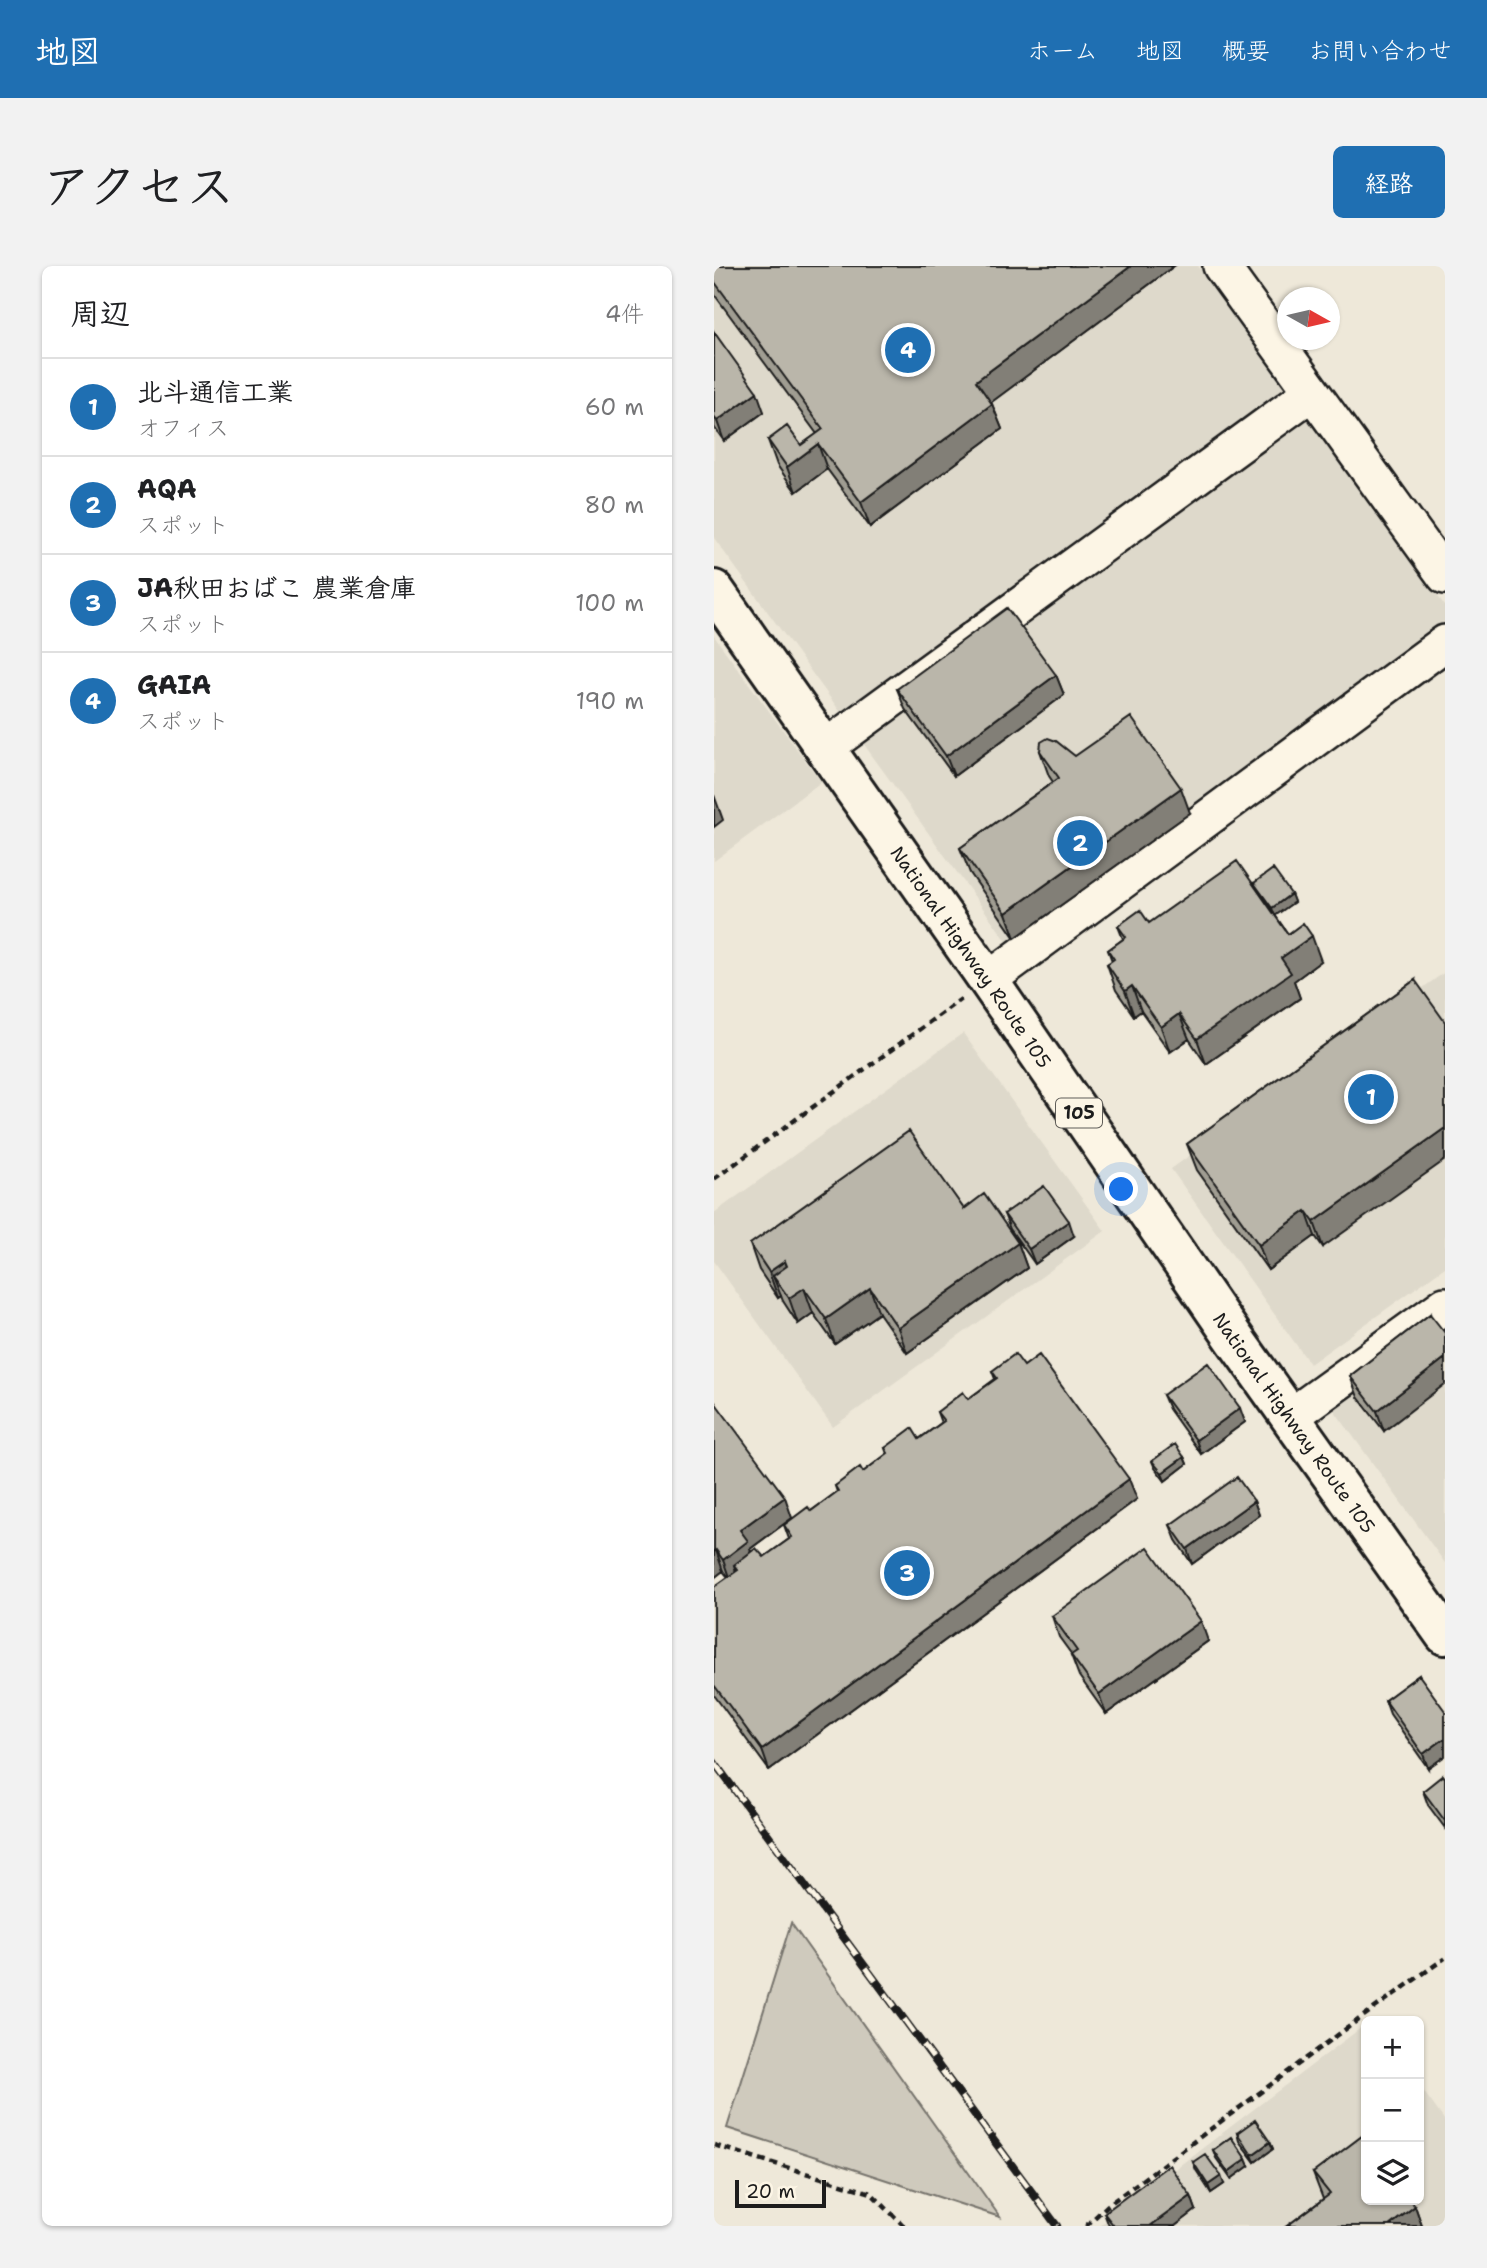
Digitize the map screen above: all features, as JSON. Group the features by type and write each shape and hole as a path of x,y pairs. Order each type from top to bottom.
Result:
{"highway":[{"name":"National Highway Route 105","path":"714,590 1445,1635"}],"street":[{"path":"1221,266 1445,576"},
{"path":"825,748 1312,392"},
{"path":"988,980 1445,643"},
{"path":"1290,1417 1445,1305"}],"path":[{"path":"714,1179 988,980"},
{"path":"1086,2226 1108,2205 1445,1958"},
{"path":"714,2145 870,2193 904,2226"}],"shaded area":[{"path":"714,266 1198,266 1445,606 1445,625 1009,944 714,538"},
{"path":"714,636 821,782 714,861"},
{"path":"1445,972 1445,1267 1310,1364 1171,1169"},
{"path":"963,1033 1105,1231 833,1427 714,1261 714,1213"},
{"path":"1445,1328 1445,1563 1334,1410"},
{"path":"791,1923 1000,2217 727,2128"},
{"path":"1361,2028 1361,2205 1424,2205 1424,2092 1445,2121 1445,2226 1100,2226"}],"building":[{"path":"714,266 1131,266 976,381 992,404 861,502 818,444 787,467 768,440 787,426 801,445 823,429 714,281"},
{"path":"714,332 757,392 717,421 714,417"},
{"path":"1007,608 1056,675 946,756 897,689"},
{"path":"1131,717 1181,788 1006,913 960,848 1059,778 1040,751 1041,742 1048,738 1056,741 1075,756"},
{"path":"1237,861 1288,934 1303,923 1312,936 1281,958 1291,973 1197,1039 1179,1014 1161,1027 1132,986 1125,991 1107,964 1114,959 1108,950 1126,937 1118,926 1140,910 1149,923"},
{"path":"1273,869 1291,894 1272,908 1254,883"},
{"path":"1415,980 1445,1022 1445,1128 1314,1222 1306,1211 1259,1245 1187,1144"},
{"path":"909,1131 964,1209 984,1194 1018,1243 898,1328 870,1288 826,1319 804,1288 789,1298 773,1276 787,1266 785,1261 769,1272 750,1244"},
{"path":"1044,1186 1069,1221 1029,1249 1004,1214"},
{"path":"1430,1314 1445,1333 1445,1358 1377,1411 1350,1376"},
{"path":"1015,1354 1024,1366 1039,1355 1129,1479 762,1750 714,1685 714,1587 738,1570 734,1565 756,1548 764,1557 792,1537 784,1525 808,1507 811,1511 838,1491 835,1486 860,1467 863,1472 888,1453 885,1448 912,1428 919,1439 944,1421 937,1412 963,1392 968,1399 997,1378 992,1371"},
{"path":"1208,1363 1240,1408 1196,1440 1163,1395"},
{"path":"714,1401 785,1497 740,1530 748,1541 723,1560 716,1550 714,1552"},
{"path":"1175,1444 1184,1457 1162,1473 1152,1461"},
{"path":"1237,1477 1254,1501 1187,1549 1170,1525"},
{"path":"1148,1547 1201,1621 1099,1694 1071,1655 1077,1651 1052,1616"},
{"path":"1419,1675 1445,1711 1445,1738 1423,1754 1385,1700"},
{"path":"1443,1775 1445,1778 1445,1821 1423,1791"},
{"path":"1255,2120 1270,2142 1252,2155 1237,2133"},
{"path":"1231,2137 1246,2159 1228,2172 1213,2150"},
{"path":"1361,2137 1361,2205 1415,2206 1389,2226 1287,2226 1330,2194 1313,2173"},
{"path":"1205,2154 1221,2176 1208,2185 1193,2162"},
{"path":"1169,2165 1191,2196 1150,2226 1114,2226 1104,2213"}],"railway":[{"path":"714,1762 1057,2226"}],"place":[{"name":"GAIA","path":"908,350"},
{"name":"AQA","path":"1080,843"},
{"name":"北斗通信工業","path":"1371,1097"},
{"name":"JA秋田おばこ 農業倉庫","path":"907,1573"}]}
